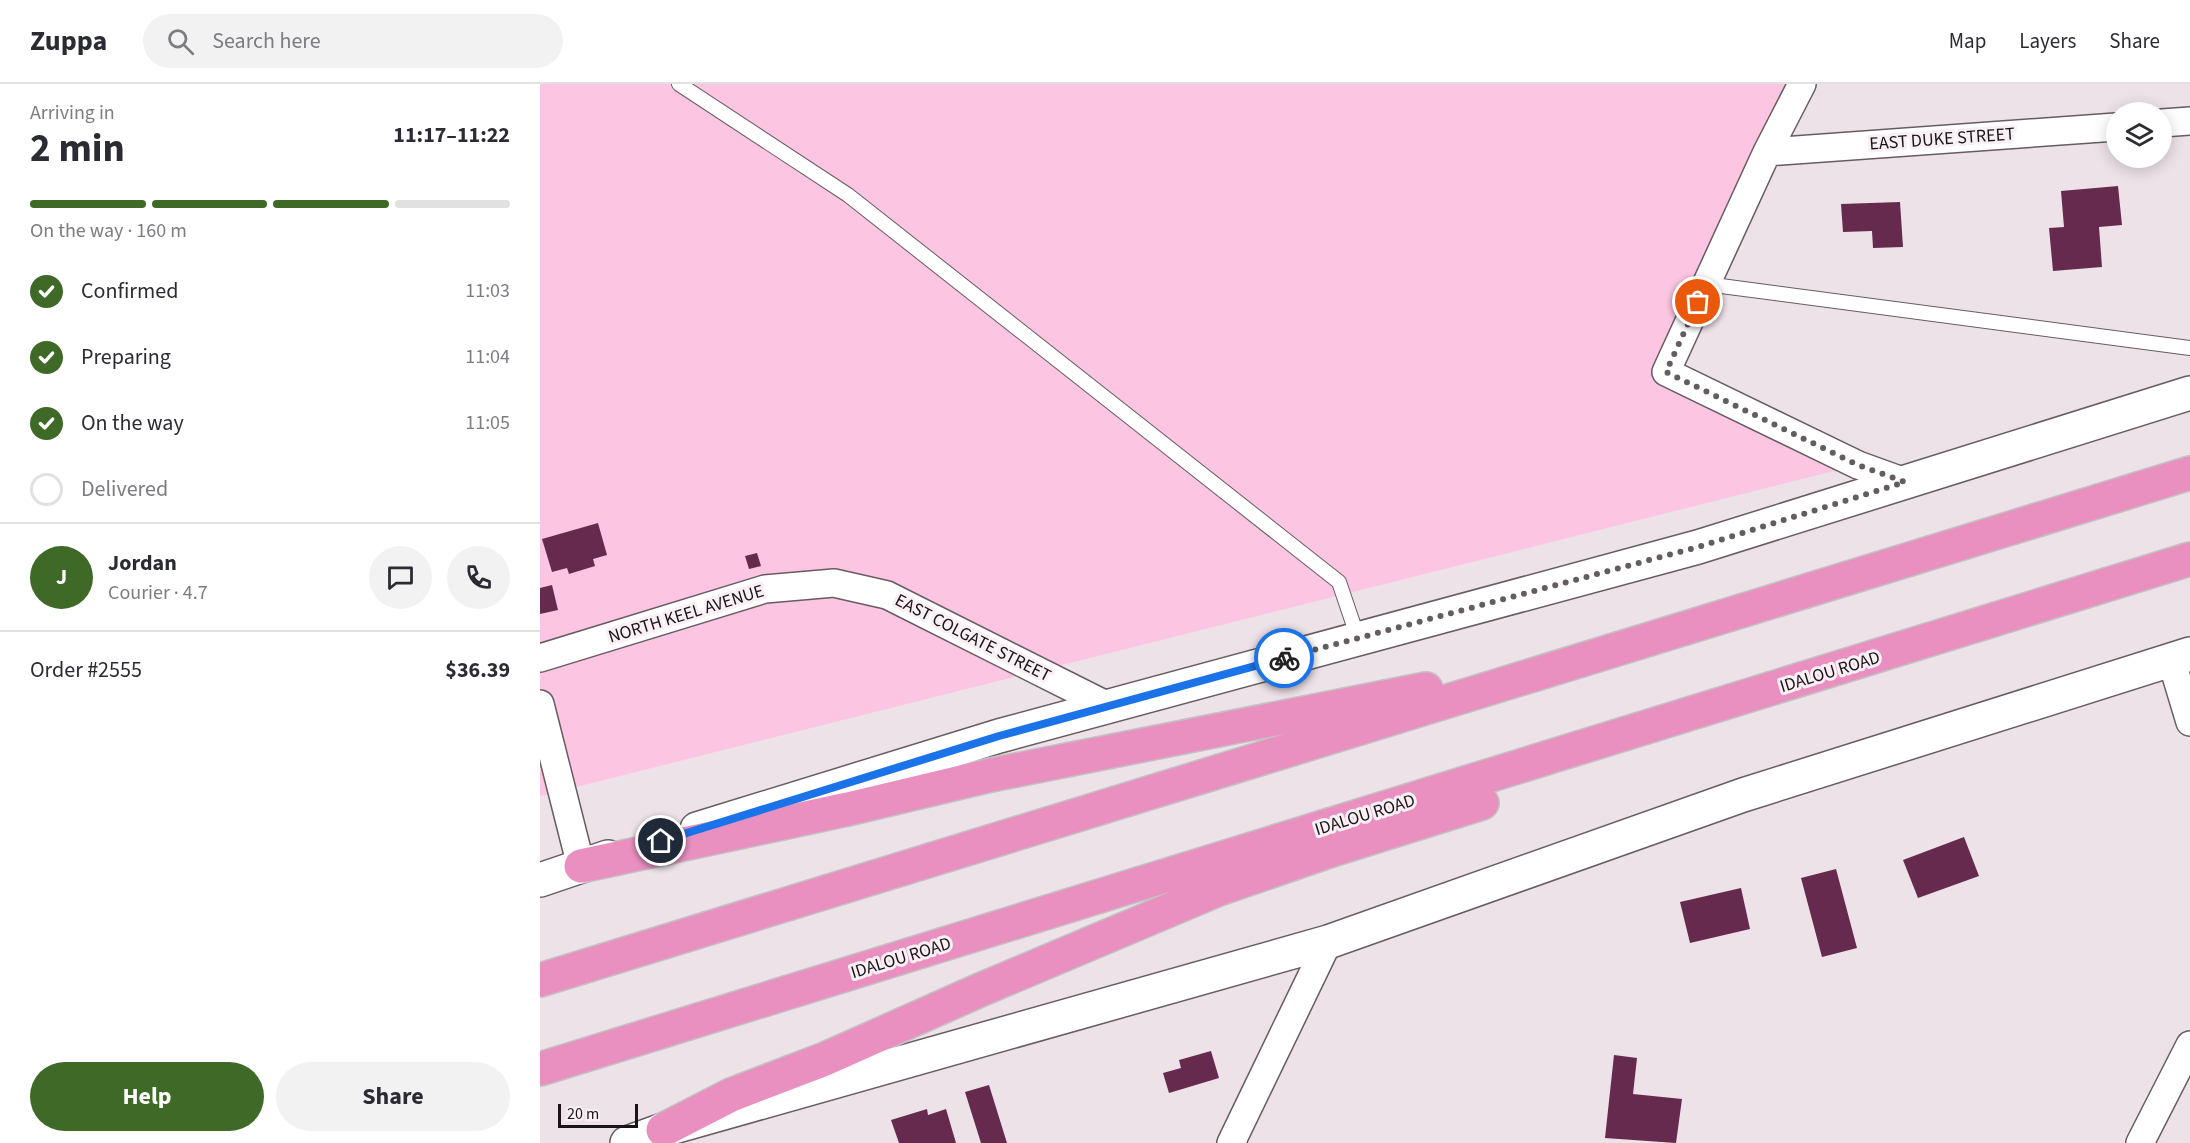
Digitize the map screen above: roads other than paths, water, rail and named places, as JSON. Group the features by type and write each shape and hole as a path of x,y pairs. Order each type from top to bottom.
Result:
{"highway":[{"path":"540,980 2190,473"},
{"name":"IDALOU ROAD","path":"540,1069 2190,559"},
{"path":"581,866 848,809 991,775 1607,653"},
{"path":"665,1136 730,1095 825,1059 980,990 1219,889 1335,849 1589,769 1716,707"}],"street":[{"path":"1802,84 1767,152 1666,372 1858,465 1905,482"},
{"path":"2172,122 2190,121"},
{"name":"EAST DUKE STREET","path":"1767,152 2106,128"},
{"path":"540,880 788,800 1108,706 1698,547 2190,393"},
{"name":"NORTH KEEL AVENUE","path":"540,658 765,588 834,583"},
{"name":"EAST COLGATE STREET","path":"834,583 887,595 1108,706"},
{"path":"627,1143 665,1136 1329,942 1743,795 2181,657 2190,722"},
{"path":"540,704 581,866"},
{"path":"1230,1143 1329,942"},
{"path":"2139,1143 2190,1045"}],"lane":[{"path":"679,84 848,195 1339,582 1358,638"},
{"path":"1706,284 2190,348"}]}
